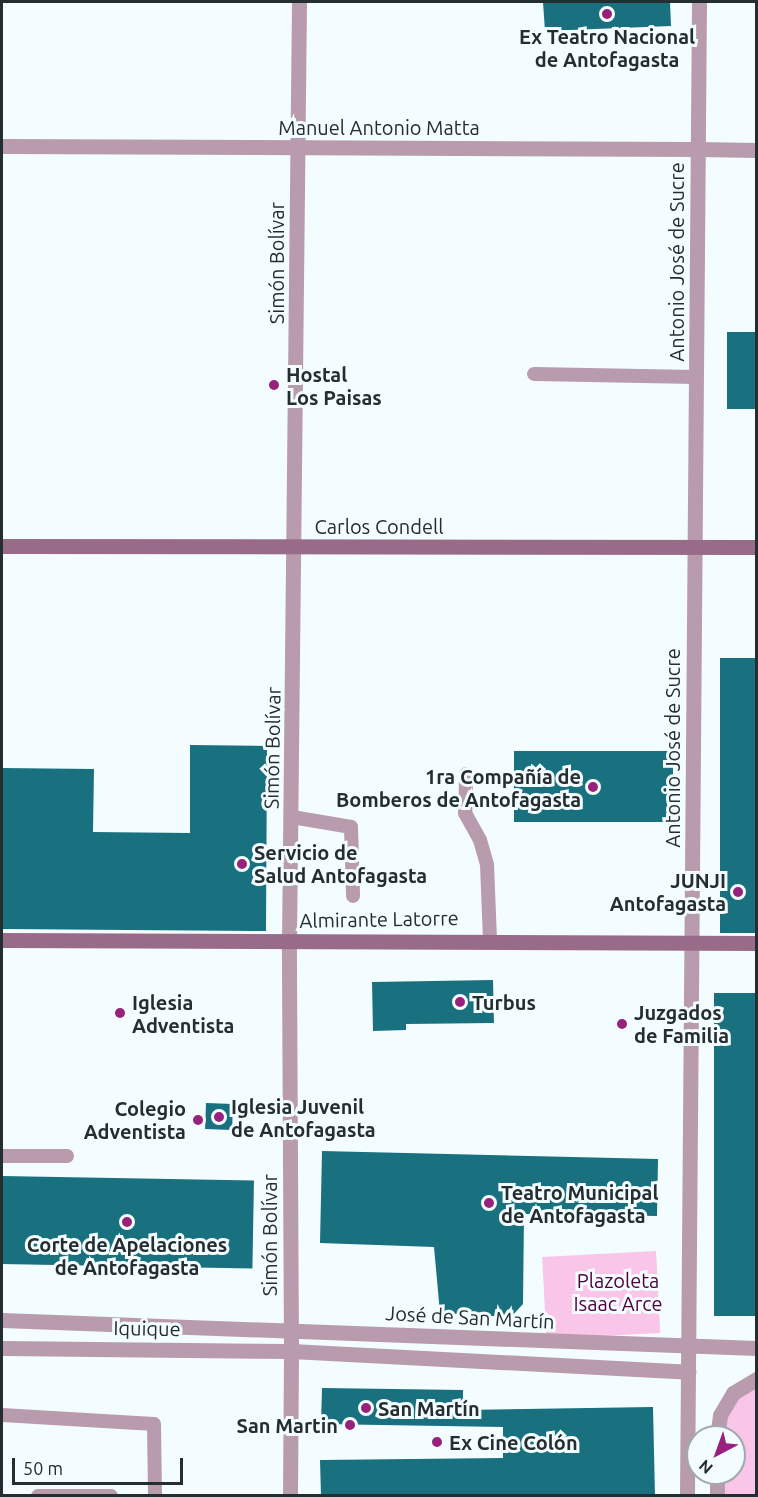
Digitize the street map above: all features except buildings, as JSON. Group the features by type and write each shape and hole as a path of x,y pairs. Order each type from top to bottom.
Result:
{"main road":[{"name":"Carlos Condell","path":"2,546 756,547"},
{"name":"Almirante Latorre","path":"2,940 490,939 756,943"}],"street":[{"name":"Simón Bolívar","path":"290,1496 289,941 296,547 299,2"},
{"name":"Antonio José de Sucre","path":"687,1496 699,2"},
{"name":"Manuel Antonio Matta","path":"2,146 756,150"},
{"name":"Iquique","path":"2,1320 290,1328"},
{"name":"José de San Martín","path":"290,1328 522,1342 756,1348"},
{"name":"Iquique","path":"2,1348 291,1351"},
{"path":"291,1351 688,1372"},
{"path":"719,1425 720,1415 733,1392 756,1379"}],"lane":[{"path":"534,374 696,377"},
{"path":"466,774 465,813 480,840 487,865 490,939"},
{"path":"292,817 351,827 354,896"},
{"path":"2,1156 67,1156"},
{"path":"2,1415 154,1424 155,1496"},
{"path":"38,1496 111,1496"}],"green space":[{"name":"Plazoleta Isaac Arce","path":"656,1251 660,1333 546,1339 542,1257"},
{"path":"756,1379 756,1495 717,1495 717,1485 746,1485 746,1425 719,1425 720,1415"}],"place":[{"name":"Ex Teatro Nacional de Antofagasta","path":"607,14"},
{"name":"Hostal Los Paisas","path":"274,385"},
{"name":"1ra Compañía de Bomberos de Antofagasta","path":"593,787"},
{"name":"Servicio de Salud Antofagasta","path":"242,864"},
{"name":"JUNJI Antofagasta","path":"738,892"},
{"name":"Turbus","path":"460,1002"},
{"name":"Iglesia Adventista","path":"120,1013"},
{"name":"Juzgados de Familia","path":"622,1024"},
{"name":"Iglesia Juvenil de Antofagasta","path":"219,1117"},
{"name":"Colegio Adventista","path":"198,1120"},
{"name":"Teatro Municipal de Antofagasta","path":"489,1203"},
{"name":"Corte de Apelaciones de Antofagasta","path":"127,1222"},
{"name":"San Martín","path":"366,1408"},
{"name":"San Martin","path":"350,1425"},
{"name":"Ex Cine Colón","path":"437,1442"}]}
